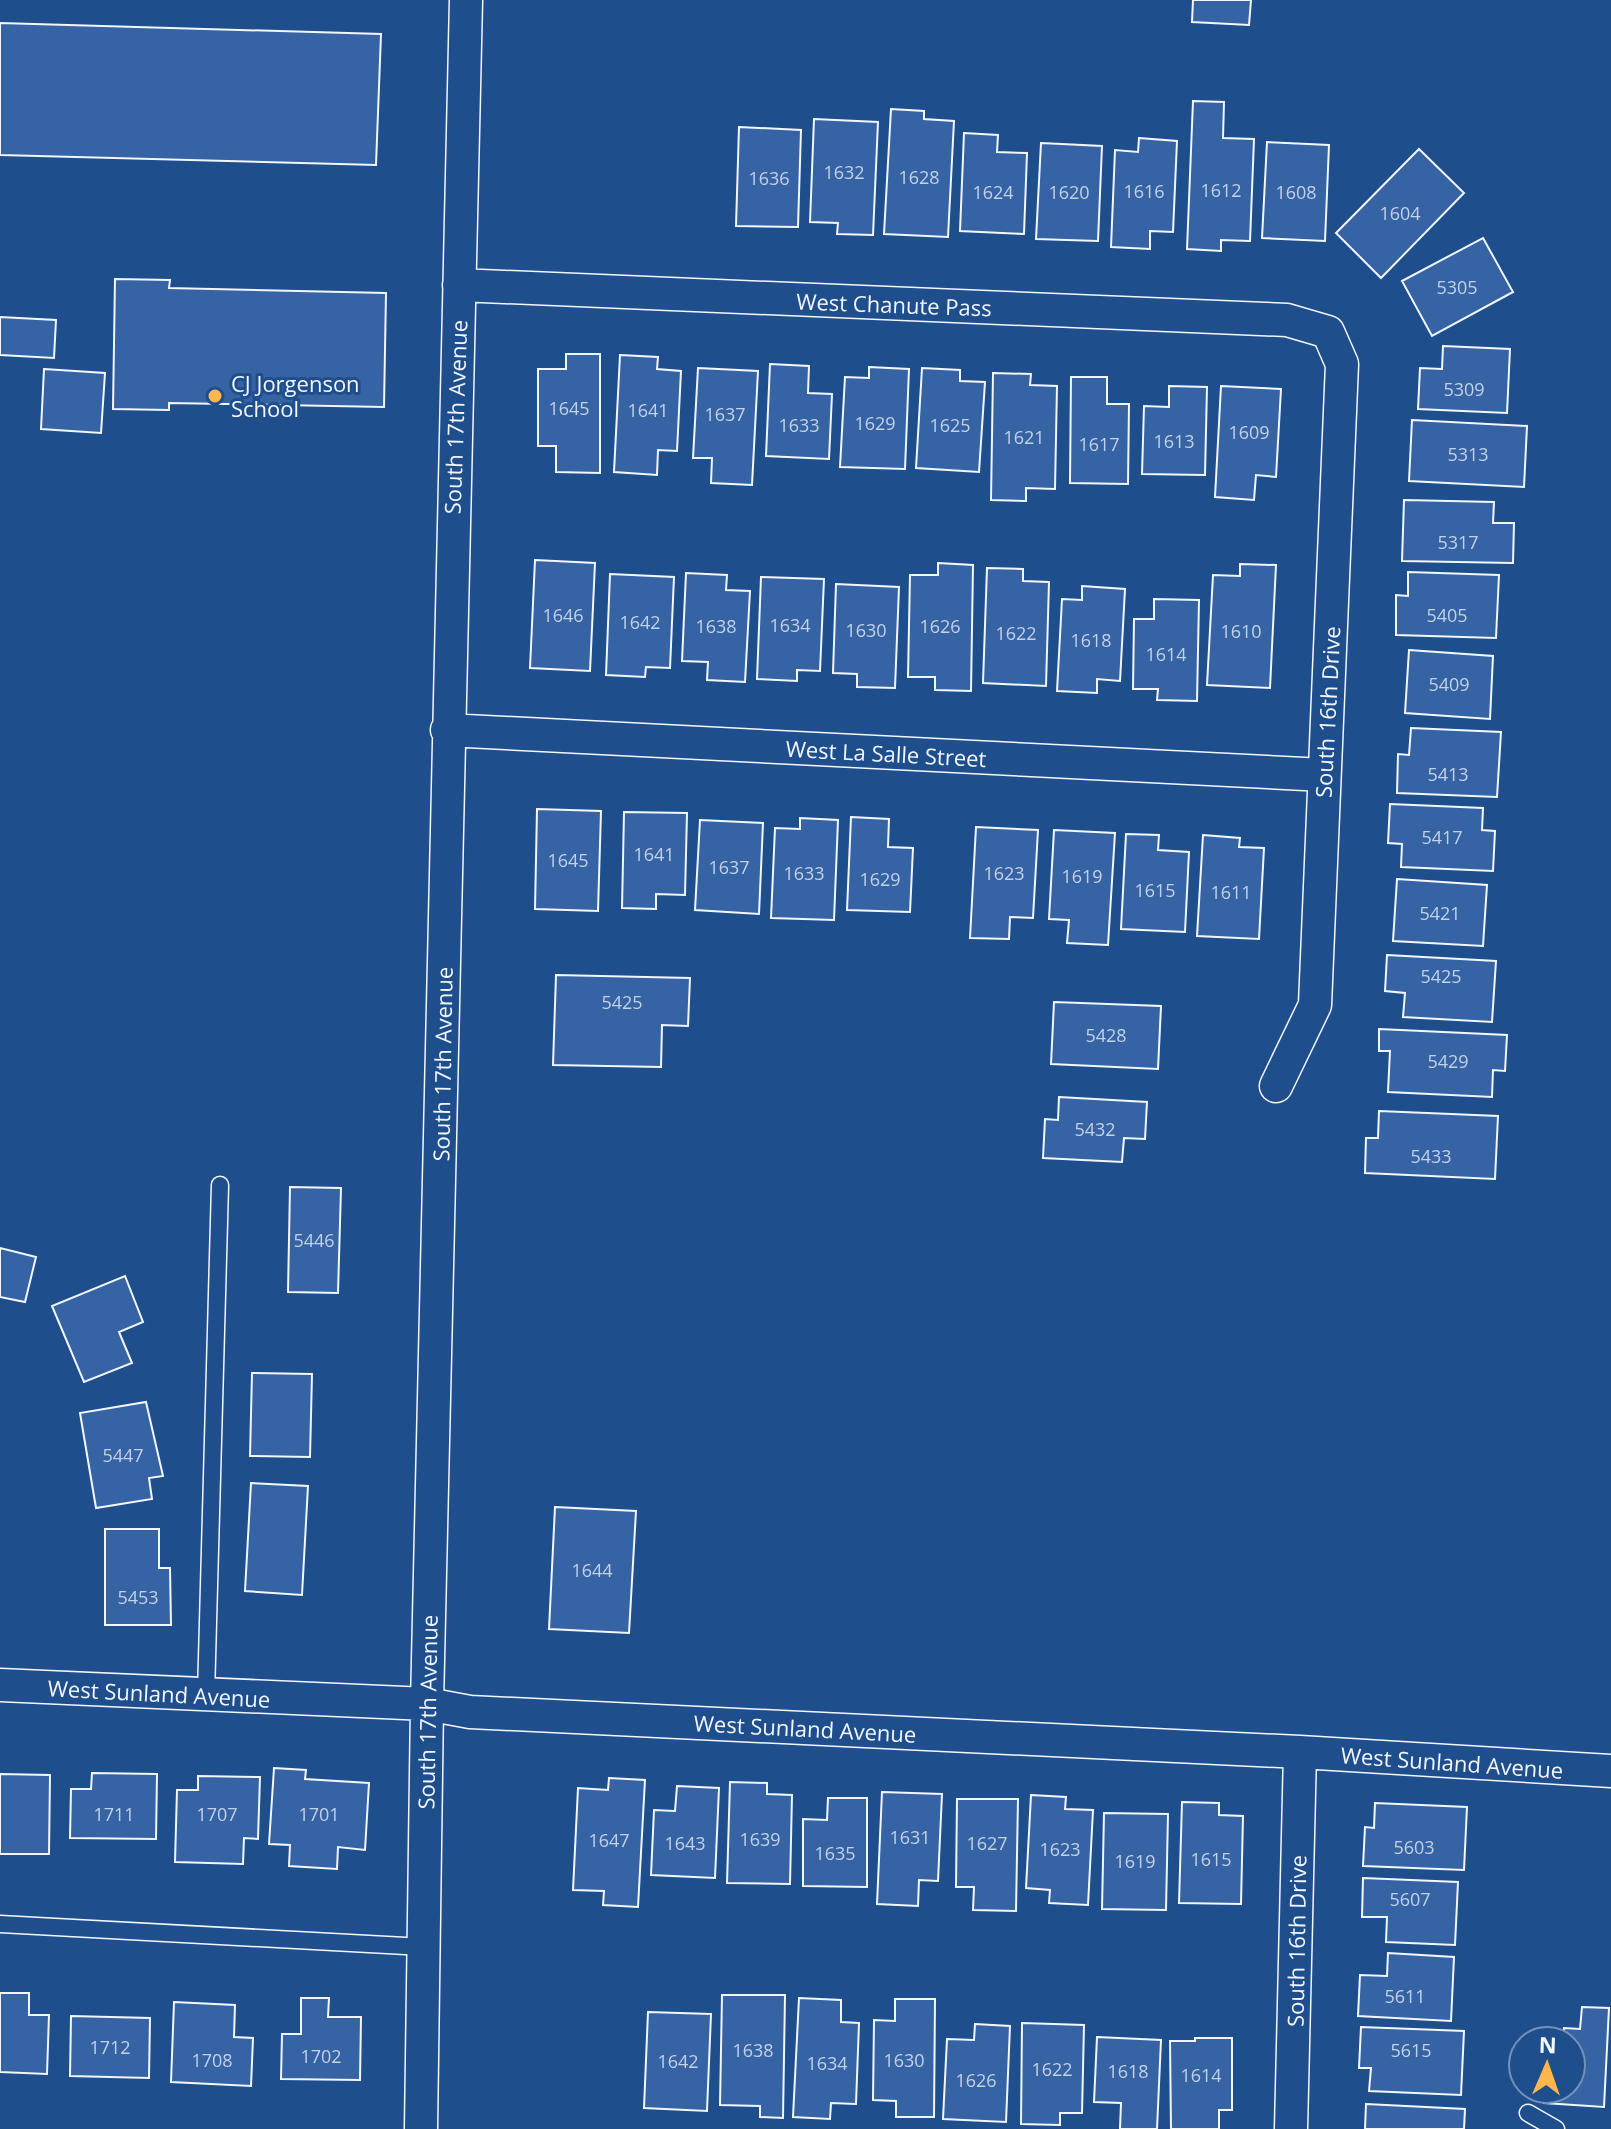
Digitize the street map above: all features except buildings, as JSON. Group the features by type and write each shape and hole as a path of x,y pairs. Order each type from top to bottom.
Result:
{"street":[{"name":"South 17th Avenue","path":"421,2129 447,730 466,0"},
{"name":"West Chanute Pass","path":"459,285 1287,320 1328,332"},
{"name":"South 16th Drive","path":"1276,1086 1315,1005 1342,364 1328,332"},
{"name":"West La Salle Street","path":"447,730 1324,775"},
{"name":"West Sunland Avenue","path":"0,1685 427,1704 470,1712 1300,1752 1611,1771"},
{"name":"South 16th Drive","path":"1291,2129 1300,1752"}],"lane":[{"path":"206,1695 220,1185"},
{"path":"0,1924 424,1947"},
{"path":"1528,2113 1556,2129"}],"place":[{"name":"CJ Jorgenson School","path":"215,396"}]}
